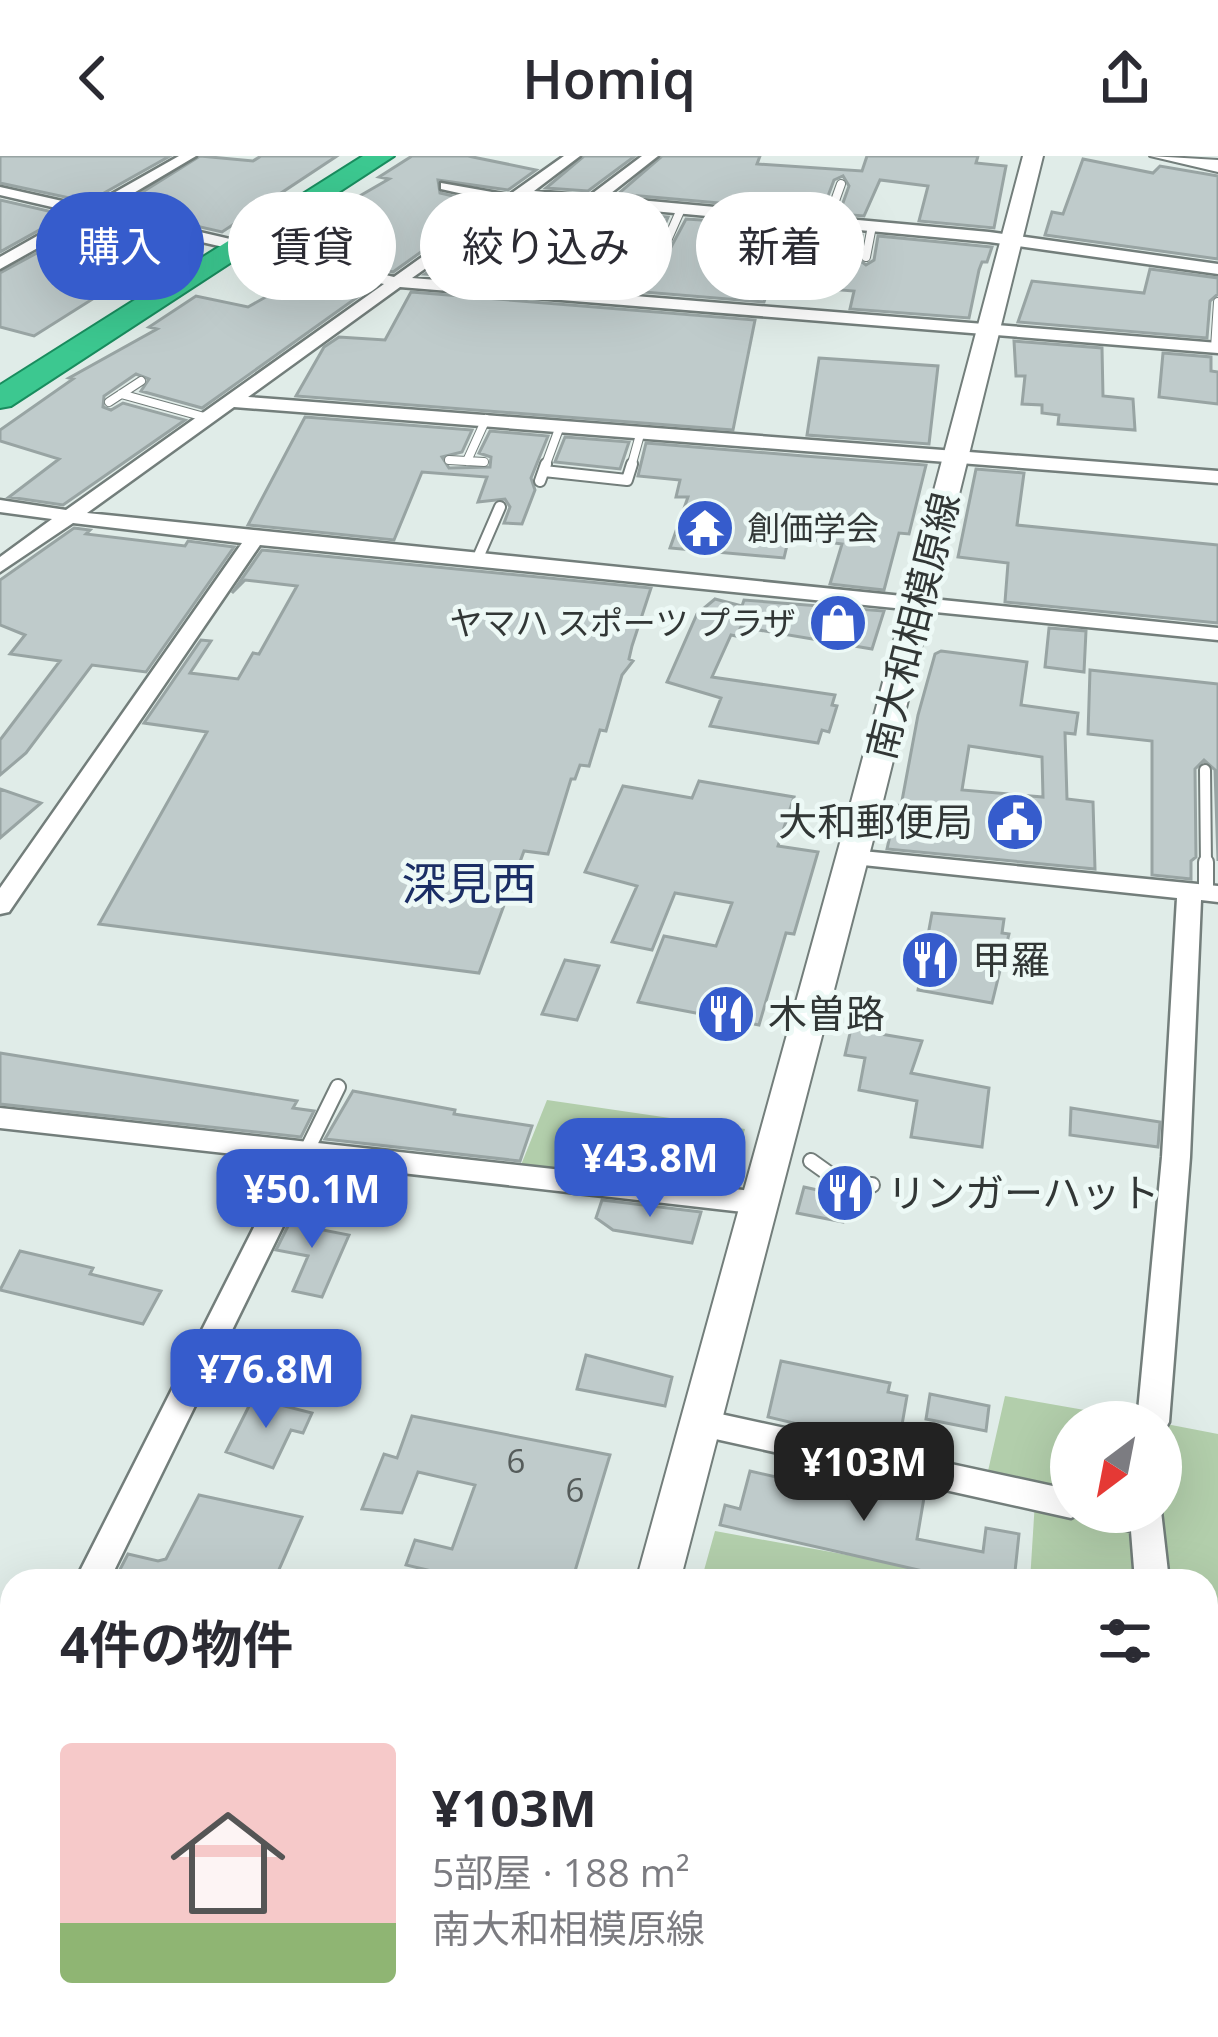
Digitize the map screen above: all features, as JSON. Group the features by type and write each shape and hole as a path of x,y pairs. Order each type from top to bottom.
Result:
{"highway":[{"path":"324,192 381,156"},
{"path":"0,399 228,253"}],"street":[{"path":"126,192 189,156"},
{"path":"523,192 573,156"},
{"path":"604,192 651,156"},
{"name":"南大和相模原線","path":"661,1569 1033,156"},
{"path":"1160,156 1218,166"},
{"path":"446,186 484,192"},
{"path":"0,190 36,199"},
{"path":"672,208 696,210"},
{"path":"864,225 1218,268"},
{"path":"0,264 36,243"},
{"path":"0,566 420,266"},
{"path":"397,282 1217,348"},
{"path":"231,401 1218,477"},
{"path":"0,506 66,519 1218,634"},
{"path":"0,906 254,538"},
{"path":"852,858 1204,893 1155,1401"},
{"path":"0,1118 761,1202"},
{"path":"98,1569 305,1152"},
{"path":"702,1423 1050,1499"},
{"path":"1147,1533 1151,1569"}],"lane":[{"path":"838,192 841,184"},
{"path":"672,229 681,209"},
{"path":"866,257 872,226"},
{"path":"1217,348 1218,302"},
{"path":"109,402 141,381"},
{"path":"121,394 208,418"},
{"path":"467,461 486,419"},
{"path":"560,426 542,476 627,480 641,431"},
{"path":"449,460 484,462"},
{"path":"477,560 500,507"},
{"path":"1204,893 1205,770"},
{"path":"305,1152 338,1087"},
{"path":"811,1161 834,1183 861,1189 872,1185"}],"green space":[{"path":"547,1100 745,1129 728,1189 521,1165"},
{"path":"1005,1396 1050,1404 1050,1533 1182,1533 1182,1427 1218,1434 1218,1569 1031,1569 1036,1485 988,1471"},
{"path":"715,1531 925,1569 704,1569"}],"building":[{"path":"0,156 170,156 106,192 42,192 0,183"},
{"path":"200,156 253,161 261,156 337,156 283,192 228,192 228,228 222,232 204,228 204,192 143,192"},
{"path":"412,156 468,156 536,170 508,190 438,180 440,192 420,192 420,253 396,270 396,192 366,192 389,179 379,177"},
{"path":"584,156 635,156 588,191 546,188"},
{"path":"662,156 760,156 757,164 862,171 867,156 978,156 976,163 1006,166 994,228 919,221 928,186 880,180 864,216 864,192 847,192 843,176 834,180 830,192 696,192 696,201 672,199 672,192 620,192"},
{"path":"1083,159 1153,173 1160,166 1218,176 1218,259 1045,235 1052,212 1063,214"},
{"path":"0,200 36,208 36,232 0,252"},
{"path":"686,219 696,220 696,296 672,294 672,245"},
{"path":"878,236 992,247 979,270 969,318 850,309 852,300 864,300 864,264 874,260"},
{"path":"36,253 36,300 91,300 34,336 0,327 0,273"},
{"path":"1150,269 1218,278 1218,294 1210,301 1207,338 1018,322 1032,281 1144,293"},
{"path":"411,292 420,293 420,300 509,300 755,320 733,430 296,396 324,347 339,337 385,340"},
{"path":"204,298 248,307 260,300 353,300 202,408 141,391 149,379 136,374 104,396 103,407 111,410 123,403 185,420 63,505 9,497 59,459 0,441 0,430 73,379 69,378 157,329 149,327 190,300"},
{"path":"1014,341 1102,348 1103,396 1133,399 1135,430 1058,424 1059,415 1042,413 1042,405 1022,404 1025,376 1016,376"},
{"path":"1163,353 1211,357 1211,371 1218,372 1218,404 1159,397"},
{"path":"819,358 938,366 929,444 807,435"},
{"path":"305,417 472,430 462,452 442,457 449,468 490,467 491,457 479,453 490,431 548,436 531,478 535,490 522,524 504,523 510,507 505,499 478,502 487,477 422,472 394,540 248,525"},
{"path":"565,437 629,442 620,469 555,462"},
{"path":"646,443 926,465 909,534 899,533 884,590 830,584 842,544 789,537 784,558 670,548 688,497 676,497 680,480 638,476"},
{"path":"976,469 1024,473 1017,525 1218,545 1218,623 1005,602 1008,563 958,557"},
{"path":"74,528 90,530 86,534 185,546 188,541 234,547 146,672 92,665 26,753 0,775 0,740 60,661 10,654 25,635 0,625 0,580"},
{"path":"262,550 651,588 632,646 629,659 633,661 622,675 606,731 600,730 589,766 580,765 571,779 548,854 524,851 479,973 99,924 207,732 144,723 201,640 211,641 190,673 238,679 253,653 259,654 297,586 245,580 232,593"},
{"path":"715,599 742,606 744,600 884,611 872,649 741,627 736,636 731,635 712,677 835,695 832,705 837,706 829,732 822,730 818,743 710,726 721,698 667,682 697,614"},
{"path":"1049,628 1086,631 1084,672 1045,667"},
{"path":"935,654 1027,662 1021,705 1078,713 1075,734 1065,733 1067,799 1093,802 1095,869 887,849","holes":["969,746 1042,757 1043,797 962,790"]},
{"path":"1090,670 1218,684 1218,861 1215,770 1204,760 1195,769 1196,857 1191,861 1191,879 1152,875 1152,741 1088,734"},
{"path":"699,781 794,797 778,846 818,852 794,934 786,933 759,1025 638,1002 664,936 716,946 732,903 675,893 652,950 612,942 637,886 585,872 623,786 692,798"},
{"path":"0,789 41,803 0,838"},
{"path":"932,913 1004,919 1002,933 1009,934 992,1003 918,990"},
{"path":"565,960 599,966 577,1020 542,1014"},
{"path":"851,1029 922,1041 911,1073 989,1088 982,1147 911,1137 917,1101 859,1090 865,1058 845,1055"},
{"path":"0,1053 297,1101 293,1108 314,1111 301,1137 0,1104"},
{"path":"353,1091 532,1126 520,1161 325,1139"},
{"path":"1071,1108 1160,1122 1158,1147 1070,1135"},
{"path":"804,1187 849,1197 843,1222 797,1213"},
{"path":"301,1200 314,1202 302,1226 349,1235 322,1297 293,1291 308,1256 276,1250"},
{"path":"602,1200 701,1212 692,1243 613,1230 596,1218"},
{"path":"20,1251 161,1291 143,1324 0,1290"},
{"path":"586,1355 672,1377 665,1406 577,1389"},
{"path":"781,1361 890,1383 888,1392 907,1396 898,1448 768,1417"},
{"path":"930,1394 989,1406 986,1431 926,1419"},
{"path":"253,1398 312,1413 303,1433 291,1430 273,1468 226,1452"},
{"path":"412,1416 610,1455 576,1569 406,1565 415,1540 452,1549 475,1485 418,1472 402,1513 362,1509 384,1454 397,1458"},
{"path":"826,1468 925,1492 917,1539 983,1552 986,1528 1019,1534 1015,1569 914,1569 720,1525 725,1505 740,1509 750,1471 798,1482 800,1470 824,1475"},
{"path":"199,1495 302,1517 279,1569 120,1569 128,1554 166,1559"}],"place":[{"name":"創価学会","path":"705,528"},
{"name":"ヤマハ スポーツ プラザ","path":"838,623"},
{"name":"大和郵便局","path":"1015,822"},
{"name":"甲羅","path":"930,960"},
{"name":"木曽路","path":"726,1014"},
{"name":"リンガーハット","path":"845,1193"}],"district":[{"name":"深見西","path":"469,884"}]}
